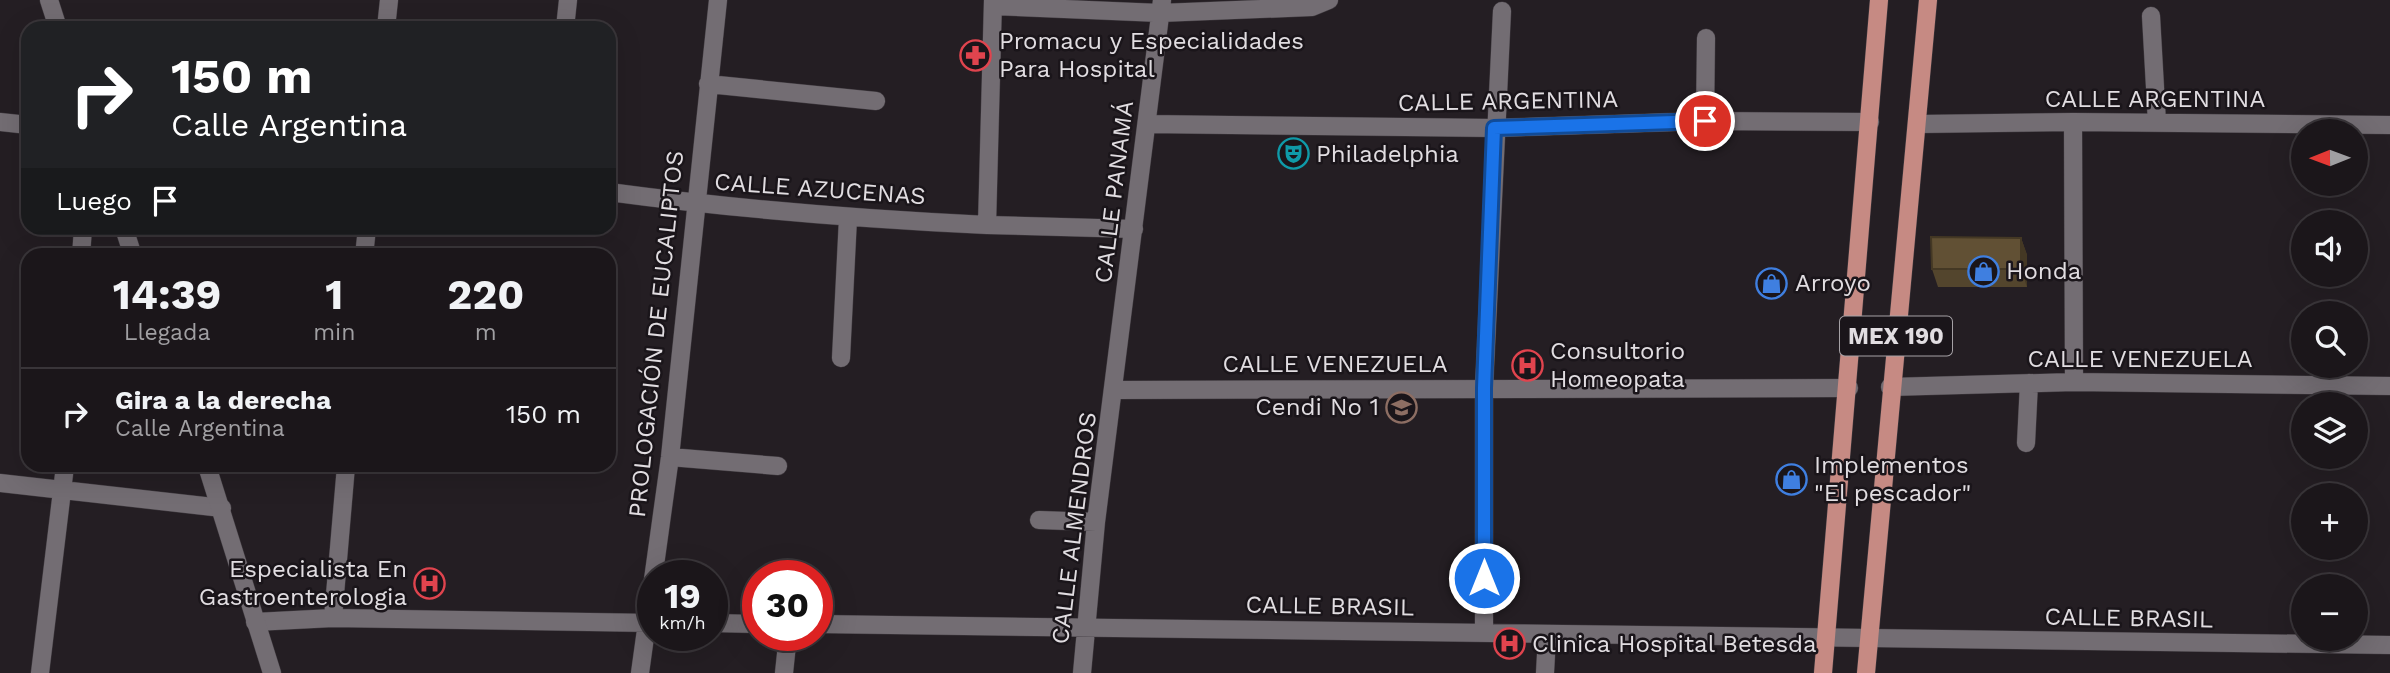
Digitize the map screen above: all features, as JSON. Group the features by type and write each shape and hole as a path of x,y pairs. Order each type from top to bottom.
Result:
{"main road":[{"name":"MEX 190","path":"1823,673 1849,388 1879,0"},
{"name":"MEX 190","path":"1866,673 1890,387 1919,124 1928,0"}],"street":[{"path":"49,0 56,21"},
{"path":"387,21 389,0"},
{"path":"566,21 568,0"},
{"name":"PROLOGACIÓN DE EUCALIPTOS","path":"657,560 670,457 694,204 719,0"},
{"path":"987,225 993,3 1161,7 1318,2"},
{"name":"CALLE PANAMÁ","path":"1115,390 1161,7"},
{"path":"1484,632 1484,388 1494,128 1502,11"},
{"path":"2151,16 2157,123"},
{"path":"1705,121 1706,38"},
{"path":"708,84 876,101"},
{"name":"CALLE ARGENTINA","path":"1147,124 1494,128 1705,121 1870,121"},
{"path":"0,122 21,124"},
{"path":"2073,122 2074,382"},
{"name":"CALLE ARGENTINA","path":"1919,124 2073,122 2390,125"},
{"name":"CALLE AZUCENAS","path":"616,193 694,204 848,218 1135,229"},
{"path":"841,358 848,218"},
{"name":"CALLE VENEZUELA","path":"1890,387 2074,382 2390,386"},
{"path":"2026,443 2029,383"},
{"name":"CALLE VENEZUELA","path":"1115,390 1849,388"},
{"name":"CALLE ALMENDROS","path":"1082,673 1096,522 1115,390"},
{"path":"670,457 778,466"},
{"path":"40,673 65,472"},
{"path":"209,472 272,673"},
{"path":"332,618 345,472"},
{"path":"0,484 222,508"},
{"path":"1039,520 1096,522"},
{"path":"255,622 332,618 637,623"},
{"name":"CALLE BRASIL","path":"833,624 1484,632 1547,636 2390,645"},
{"path":"1545,673 1547,636"},
{"name":"PROLOGACIÓN DE EUCALIPTOS","path":"640,673 644,651"},
{"path":"784,673 786,651"}],"building":[{"path":"1931,237 2021,238 2021,269 1932,269"}],"place":[{"name":"Promacu y Especialidades Para Hospital","path":"976,55"},
{"name":"Philadelphia","path":"1293,154"},
{"name":"Honda","path":"1983,271"},
{"name":"Arroyo","path":"1772,283"},
{"name":"Consultorio Homeopata","path":"1527,365"},
{"name":"Cendi No 1","path":"1402,407"},
{"name":"Implementos \"El pescador\"","path":"1791,479"},
{"name":"Especialista En Gastroenterologia","path":"430,583"},
{"name":"Clinica Hospital Betesda","path":"1509,644"}],"route":[{"path":"1484,578 1484,388 1494,128 1705,121"}]}
